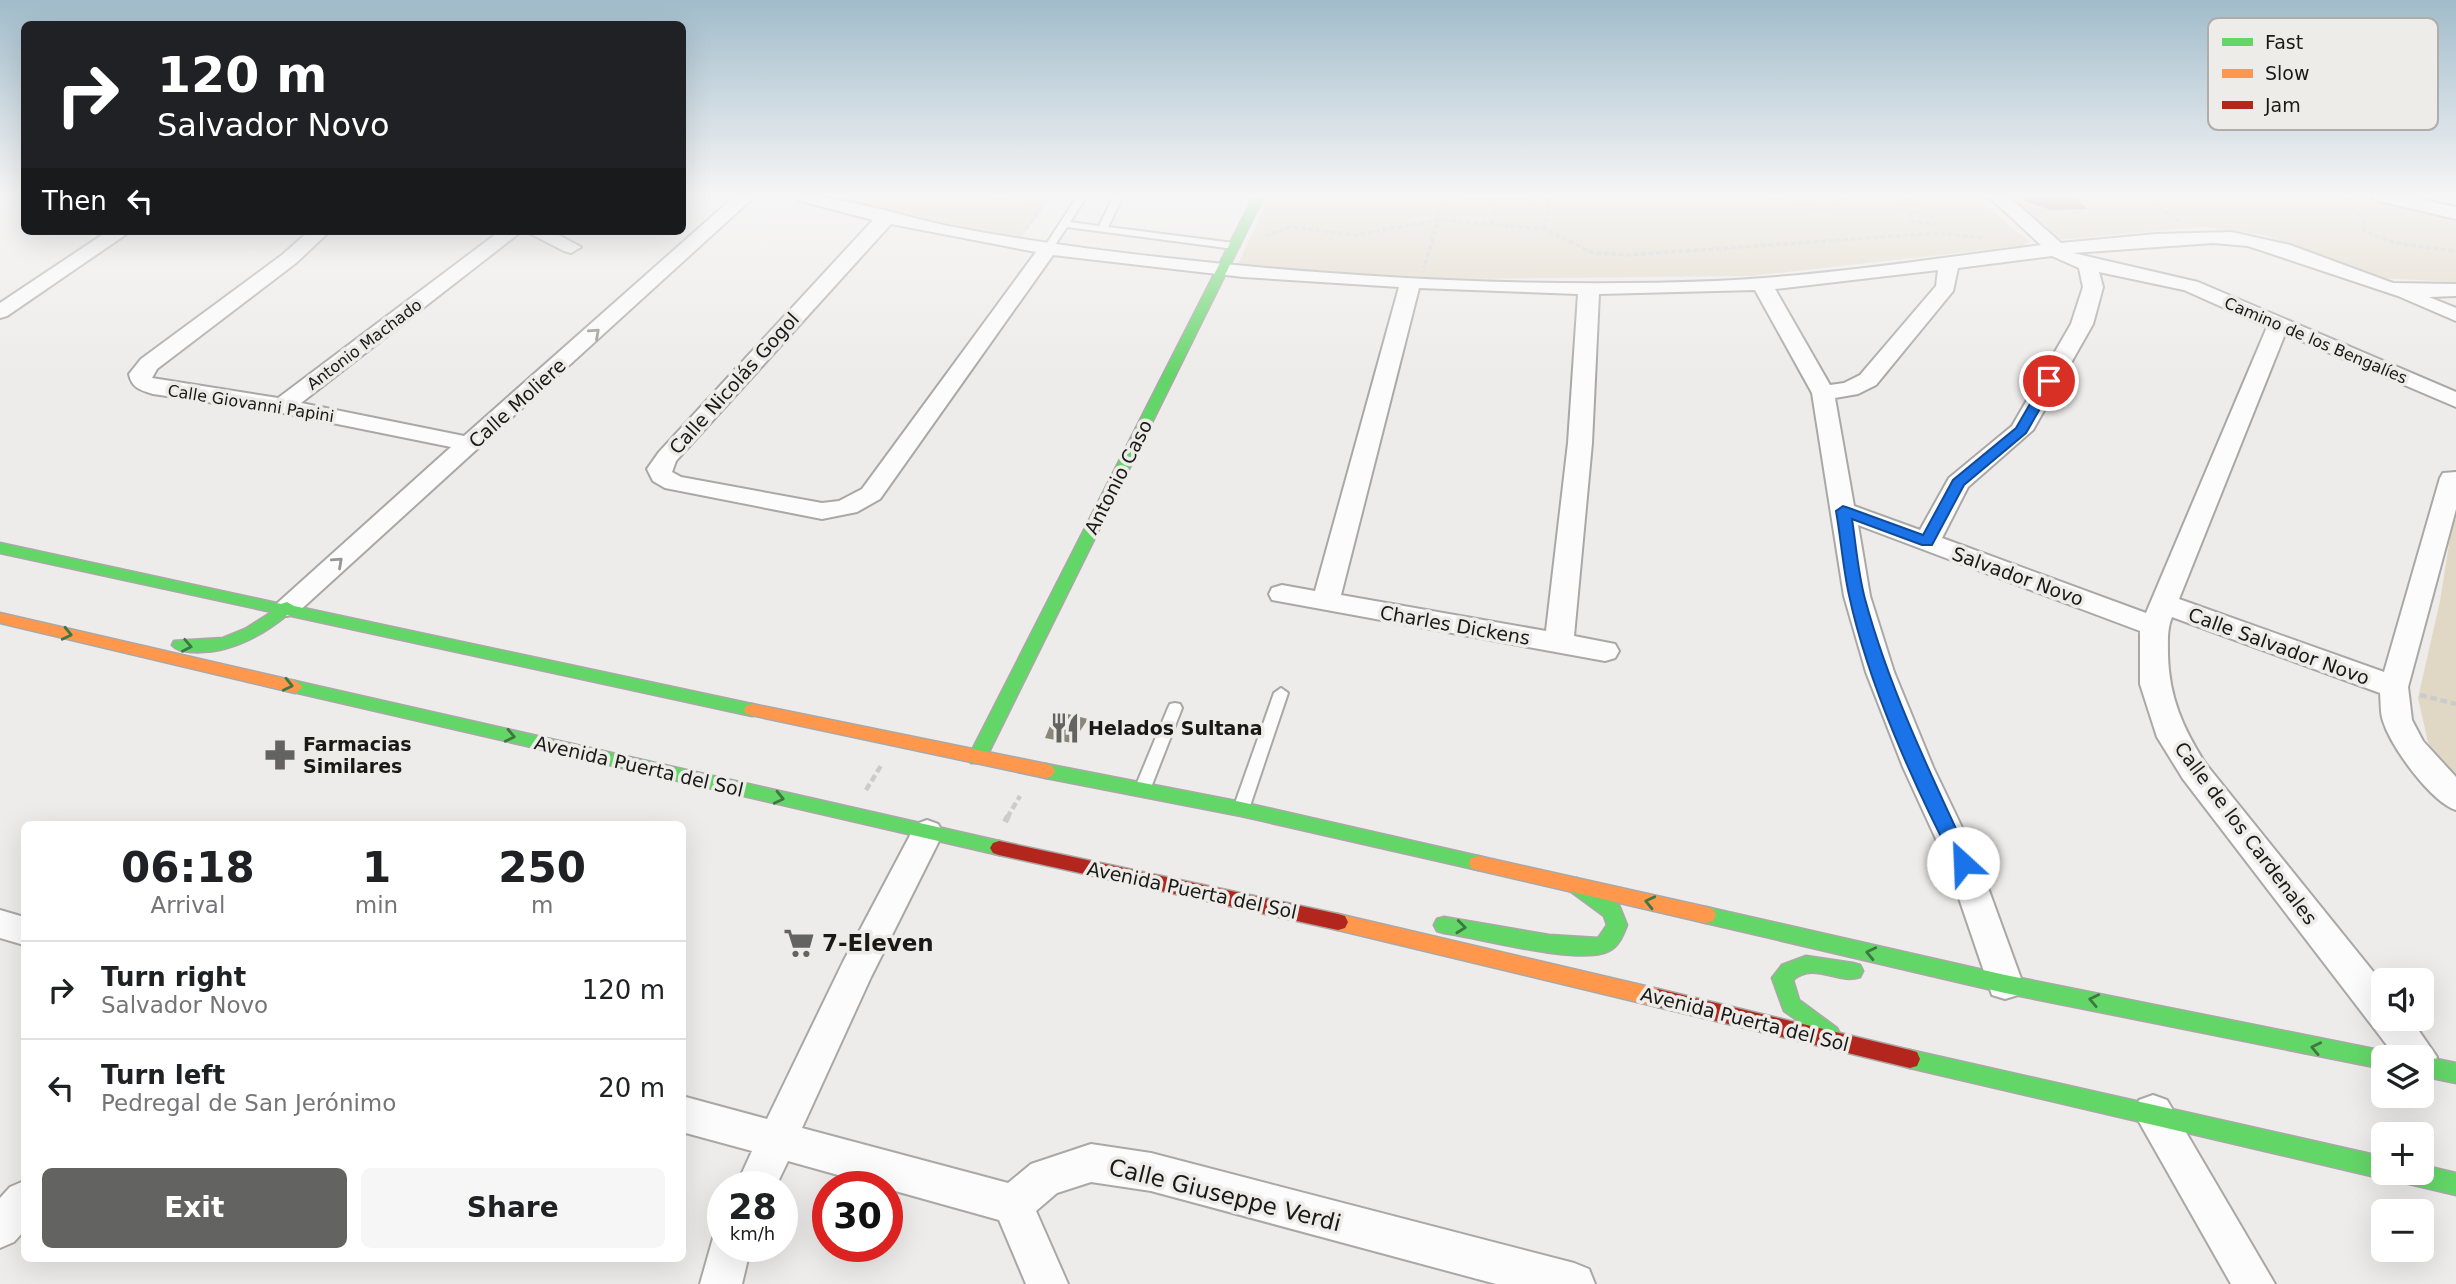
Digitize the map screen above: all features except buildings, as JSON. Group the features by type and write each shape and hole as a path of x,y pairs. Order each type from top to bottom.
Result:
{"main road":[{"name":"Antonio Caso","path":"977,758 1229,256"},
{"path":"0,548 287,607 977,758 1241,809 2005,985 2055,992 2371,1057"},
{"path":"0,618 46,613 195,649 221,647 245,638 287,607"},
{"name":"Avenida Puerta del Sol","path":"0,618 927,834 1368,928 1846,1044 2371,1165"},
{"path":"1368,928 1454,926 1584,948 1599,947 1612,938 1617,925 1612,911 1573,884"},
{"path":"1846,1044 1793,1009 1782,994 1782,978 1791,967 1810,963 1867,973"},
{"path":"1915,981 2005,985"},
{"path":"2434,1179 2456,1184"}],"street":[{"path":"0,312 84,256"},
{"name":"Calle Giovanni Papini","path":"289,256 140,374 142,382 153,387 283,405 471,444"},
{"name":"Antonio Machado","path":"283,405 479,256"},
{"name":"Calle Moliere","path":"287,607 680,256"},
{"name":"Calle Nicolás Gogol","path":"851,256 667,457 659,469 662,476 674,483 822,510 842,510 856,505 871,494 1043,256"},
{"path":"1105,256 1222,270 1410,282 1589,288 1762,284 1948,265 2009,256"},
{"name":"Camino de los Bengalíes","path":"2064,256 2088,266 2172,279 2456,400"},
{"path":"2303,256 2456,315"},
{"path":"1823,393 1850,389 1868,380 1946,287 1948,265"},
{"path":"1927,542 1958,483 2021,430 2082,324 2093,287 2088,266"},
{"path":"1325,603 1410,282"},
{"path":"1762,284 1823,393 1857,596 1880,672 1918,767 1963,863 2005,985"},
{"name":"Charles Dickens","path":"1282,594 1559,644 1580,443 1589,288"},
{"path":"2394,290 2456,290"},
{"name":"Calle de los Cardenales","path":"2279,324 2159,615 2154,684 2168,729 2194,771 2371,996"},
{"path":"2451,497 2394,687 2397,720 2411,748 2456,798"},
{"name":"Salvador Novo","path":"1843,511 1927,542 2159,615"},
{"name":"Calle Salvador Novo","path":"2159,615 2394,687"},
{"path":"1559,644 1605,651"},
{"path":"763,1171 855,973 927,834"},
{"path":"0,924 21,930"},
{"path":"2399,1031 2412,1045"},
{"path":"2153,1113 2254,1284"},
{"path":"686,1115 1013,1204 1047,1284"},
{"name":"Calle Giuseppe Verdi","path":"1013,1204 1045,1178 1091,1163 1151,1172 1574,1284"},
{"path":"0,1228 21,1204"},
{"path":"721,1284 726,1262"}],"lane":[{"path":"1241,809 1281,693"},
{"path":"1142,790 1175,708"}],"path":[{"path":"1410,282 1422,275 1428,256"},
{"path":"850,815 897,740"},
{"path":"991,846 1035,769"}],"shaded area":[{"path":"1242,256 1931,256 1751,276 1456,279 1237,266"},
{"path":"2319,256 2456,256 2456,282 2378,278"},
{"path":"2453,519 2456,520 2456,778 2435,756 2428,742 2418,698 2440,601"}],"traffic: fast":[{"path":"977,758 1229,256"},
{"path":"0,548 752,710"},
{"path":"180,645 210,646 238,639 263,626 287,607"},
{"path":"295,687 999,848"},
{"path":"1046,771 1241,809 1478,863"},
{"path":"1444,925 1571,946 1604,945 1617,925 1612,911 1577,886"},
{"path":"1706,915 2005,984 2371,1057"},
{"path":"1830,1034 1791,1005 1782,978 1789,971 1806,964 1853,971"},
{"path":"1910,1059 2371,1165"},
{"path":"2434,1068 2456,1073"},
{"path":"2434,1179 2456,1184"}],"traffic: slow":[{"path":"0,618 295,687"},
{"path":"752,710 1046,771"},
{"path":"1478,863 1706,915"},
{"path":"1338,922 1658,998"}],"traffic: jam":[{"path":"999,848 1338,922"},
{"path":"1658,998 1910,1059"}],"place":[{"name":"Helados Sultana","path":"1065,728"},
{"name":"Farmacias Similares","path":"280,755"},
{"name":"7-Eleven","path":"799,943"}],"route":[{"path":"1963,863 1918,767 1880,672 1857,596 1843,511 1927,542 1958,483 1988,455 2021,430 2049,381"}]}
